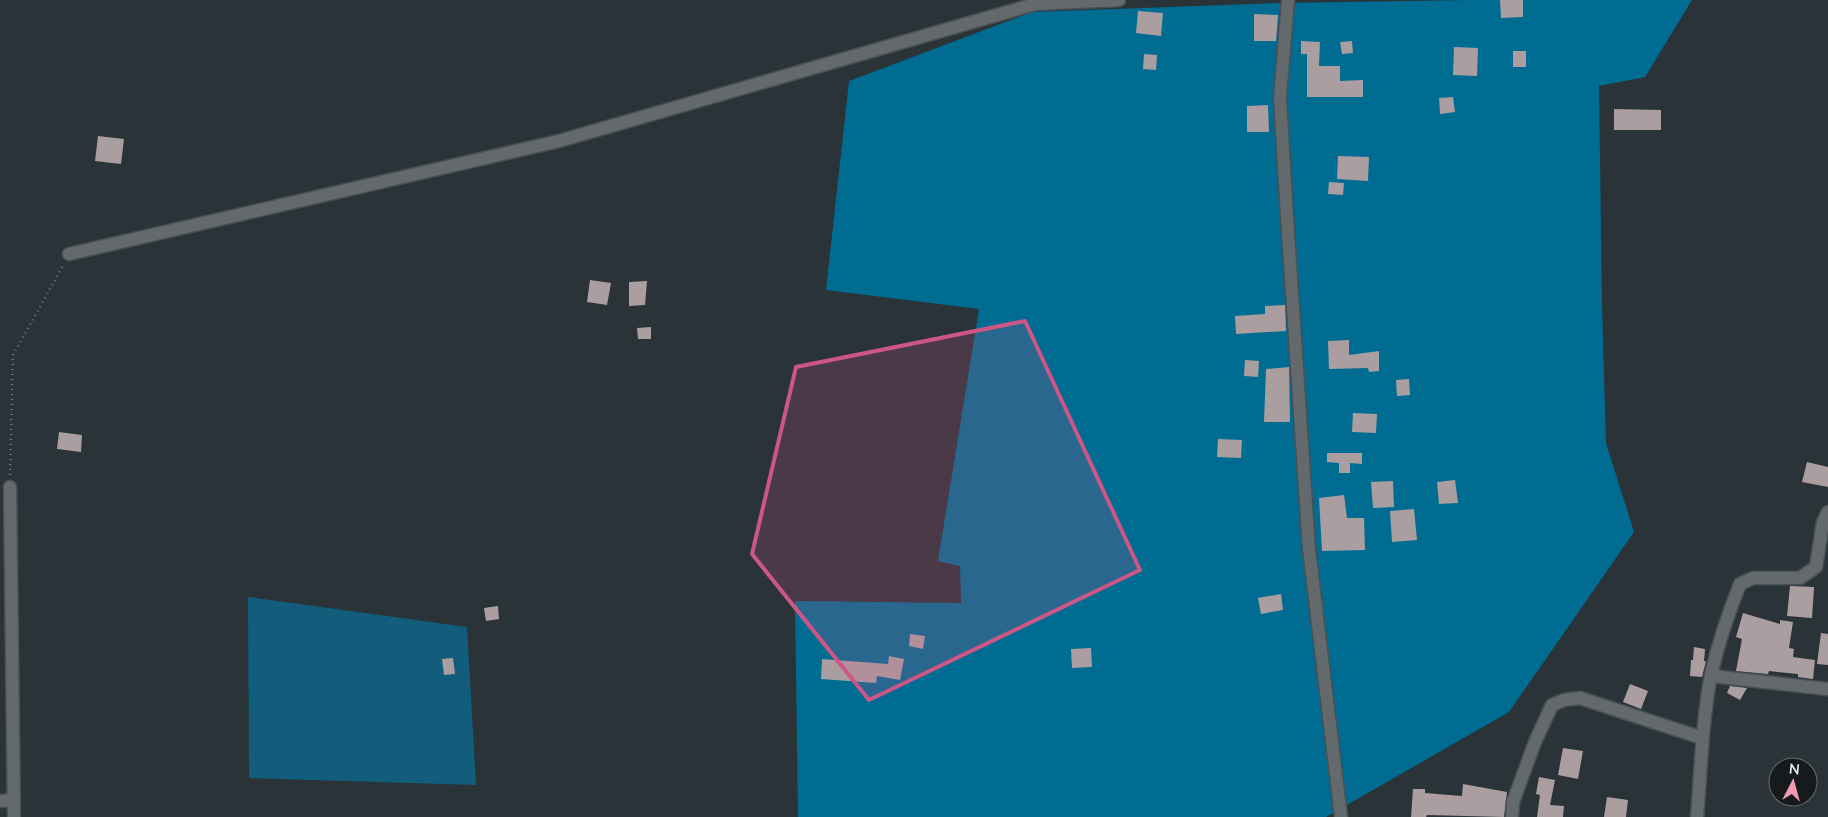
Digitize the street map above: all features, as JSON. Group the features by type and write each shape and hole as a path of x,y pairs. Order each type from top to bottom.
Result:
{"street":[{"path":"69,254 559,141 1020,4 1119,0"},
{"path":"1288,0 1280,97 1288,237 1309,549 1341,817"},
{"path":"10,487 14,817"},
{"path":"1697,817 1702,738 1711,676 1725,620 1740,584 1753,578 1800,578 1816,568 1823,522 1828,512"},
{"path":"1711,676 1828,689"},
{"path":"1512,817 1513,802 1534,742 1552,705 1564,700 1580,698 1702,738"},
{"path":"0,801 14,800"}],"path":[{"path":"10,487 13,355 69,254"}],"highlighted area":[{"path":"1025,321 1140,570 869,700 752,554 796,367"}],"shaded area":[{"path":"1471,0 1692,0 1645,77 1599,86 1606,443 1634,532 1509,712 1326,817 798,817 795,601 961,603 960,566 938,561 979,309 826,290 849,81 1032,12 1280,3"},
{"path":"248,597 467,627 476,785 249,778"}],"building":[{"path":"1500,0 1523,0 1523,17 1501,18"},
{"path":"1138,11 1163,13 1161,36 1136,33"},
{"path":"1254,14 1278,15 1276,41 1254,41"},
{"path":"1301,41 1320,42 1319,66 1340,66 1340,81 1363,80 1363,97 1307,97 1307,54 1301,54"},
{"path":"1352,41 1353,53 1342,54 1340,42"},
{"path":"1454,47 1478,48 1477,76 1453,75"},
{"path":"1513,51 1526,51 1526,67 1513,67"},
{"path":"1144,54 1157,55 1156,70 1143,69"},
{"path":"1453,97 1455,112 1440,114 1439,98"},
{"path":"1268,105 1269,132 1247,132 1247,106"},
{"path":"1614,109 1661,110 1661,130 1614,130"},
{"path":"98,136 124,139 121,164 95,161"},
{"path":"1338,156 1369,157 1368,181 1337,179"},
{"path":"1329,182 1344,183 1343,195 1328,194"},
{"path":"590,280 611,283 607,305 587,302"},
{"path":"647,281 645,305 629,306 629,282"},
{"path":"1285,305 1286,331 1236,334 1235,316 1265,314 1265,306"},
{"path":"651,327 651,339 638,339 637,328"},
{"path":"1349,340 1349,355 1379,351 1379,371 1369,372 1368,368 1329,369 1328,341"},
{"path":"1245,360 1259,361 1258,377 1244,376"},
{"path":"1289,367 1290,422 1264,422 1266,369"},
{"path":"1409,379 1410,395 1397,396 1396,380"},
{"path":"1353,413 1377,414 1376,433 1352,432"},
{"path":"59,432 82,435 81,452 57,449"},
{"path":"1218,439 1242,440 1241,458 1217,457"},
{"path":"1327,453 1362,453 1362,464 1350,463 1350,473 1339,473 1339,463 1327,462"},
{"path":"1807,462 1828,467 1828,487 1802,482"},
{"path":"1455,480 1458,503 1439,504 1437,482"},
{"path":"1393,481 1394,507 1373,508 1371,482"},
{"path":"1344,495 1347,518 1364,518 1365,550 1322,551 1319,498"},
{"path":"1414,509 1417,540 1392,542 1390,511"},
{"path":"1790,586 1814,587 1812,618 1787,616"},
{"path":"1281,594 1283,610 1261,614 1258,598"},
{"path":"498,606 499,619 486,621 484,608"},
{"path":"1743,613 1780,624 1780,620 1793,622 1789,648 1794,649 1793,657 1815,660 1813,679 1798,677 1798,674 1769,671 1768,674 1736,671 1742,639 1736,637"},
{"path":"1821,633 1828,634 1828,665 1817,664"},
{"path":"910,634 925,636 923,649 909,646"},
{"path":"1694,647 1705,649 1704,661 1706,661 1702,677 1690,676"},
{"path":"1091,648 1092,667 1072,668 1071,649"},
{"path":"889,656 904,659 900,680 877,676 876,683 821,679 822,659 888,664"},
{"path":"453,658 455,674 444,675 442,659"},
{"path":"1630,684 1648,691 1641,709 1623,702"},
{"path":"1730,686 1747,688 1740,700 1727,693"},
{"path":"1563,748 1583,751 1578,779 1558,775"},
{"path":"1539,777 1555,780 1550,805 1564,806 1563,817 1537,817 1540,795 1536,794"},
{"path":"1463,784 1507,792 1504,817 1427,815 1426,817 1411,817 1413,789 1425,789 1425,793 1462,796"},
{"path":"1607,797 1628,800 1626,817 1604,817"}]}
